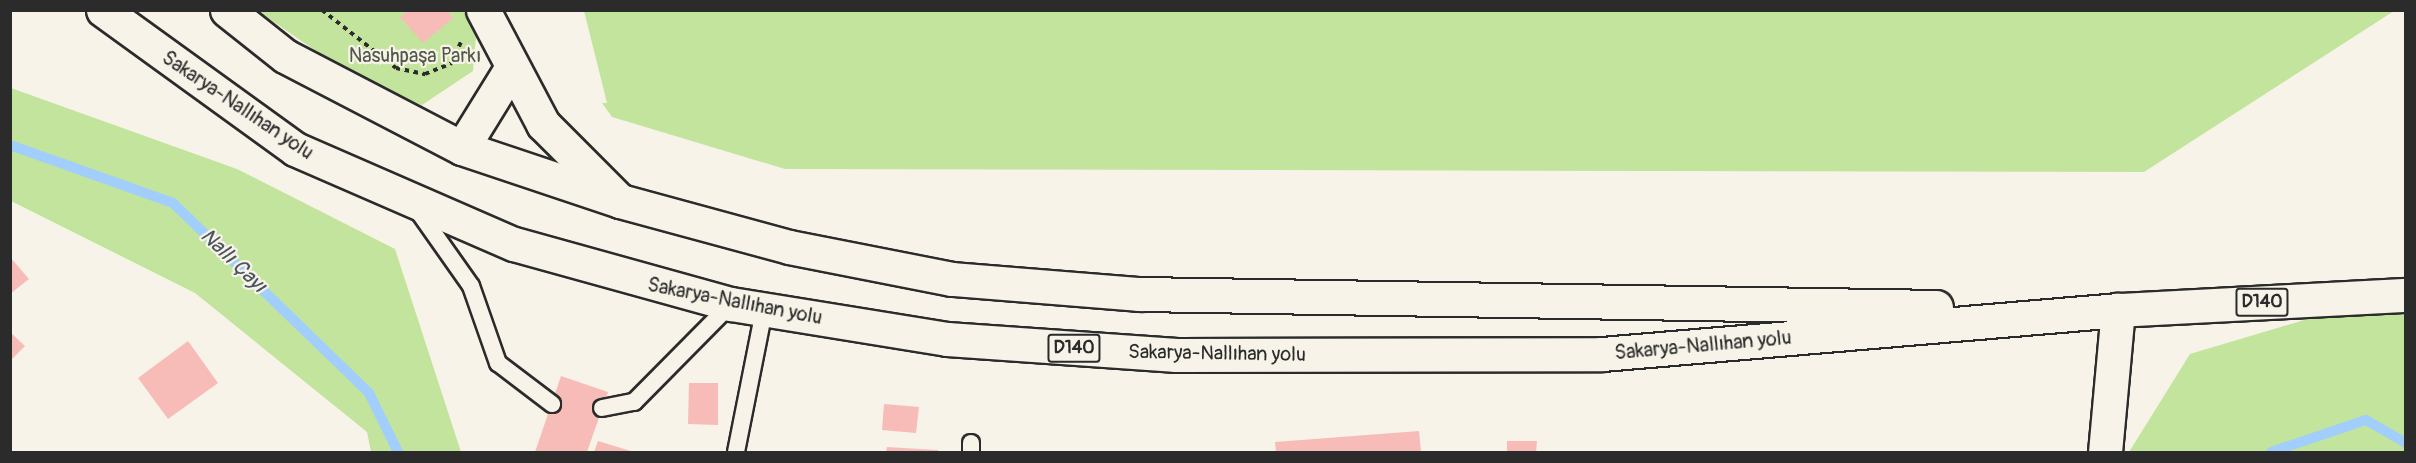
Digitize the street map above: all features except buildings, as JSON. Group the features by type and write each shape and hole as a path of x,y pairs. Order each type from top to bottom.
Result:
{"main road":[{"name":"Sakarya-Nallıhan yolu","path":"103,10 295,149 414,204 514,244 731,304 947,339 1212,355 1602,354 2118,310 2400,291"},
{"name":"Sakarya-Nallıhan yolu","path":"227,10 285,56 462,148 620,201 789,247 952,279 1138,294 2118,310"},
{"path":"473,22 512,67 543,124 620,201"},
{"path":"462,148 512,67"},
{"path":"2104,453 2118,310"}],"lane":[{"path":"414,204 471,286 498,363 552,404"},
{"path":"602,408 634,402 731,304"},
{"path":"736,453 764,310"}],"path":[{"path":"322,10 396,68 425,74 453,63 473,22"}],"green space":[{"path":"584,10 2394,11 2144,172 785,169 612,117 602,103 607,103"},
{"name":"Nasuhpaşa Parkı","path":"258,11 470,11 477,23 473,71 422,105 368,87"},
{"path":"11,88 237,169 395,249 461,452 371,452 367,432 195,293 11,201"},
{"path":"2388,295 2405,295 2405,452 2129,452 2190,354"}],"waterway":[{"name":"Nallı Çayı","path":"10,145 173,203 369,393 398,452"},
{"name":"Nallı Çayı","path":"2271,452 2366,420 2406,443"}]}
